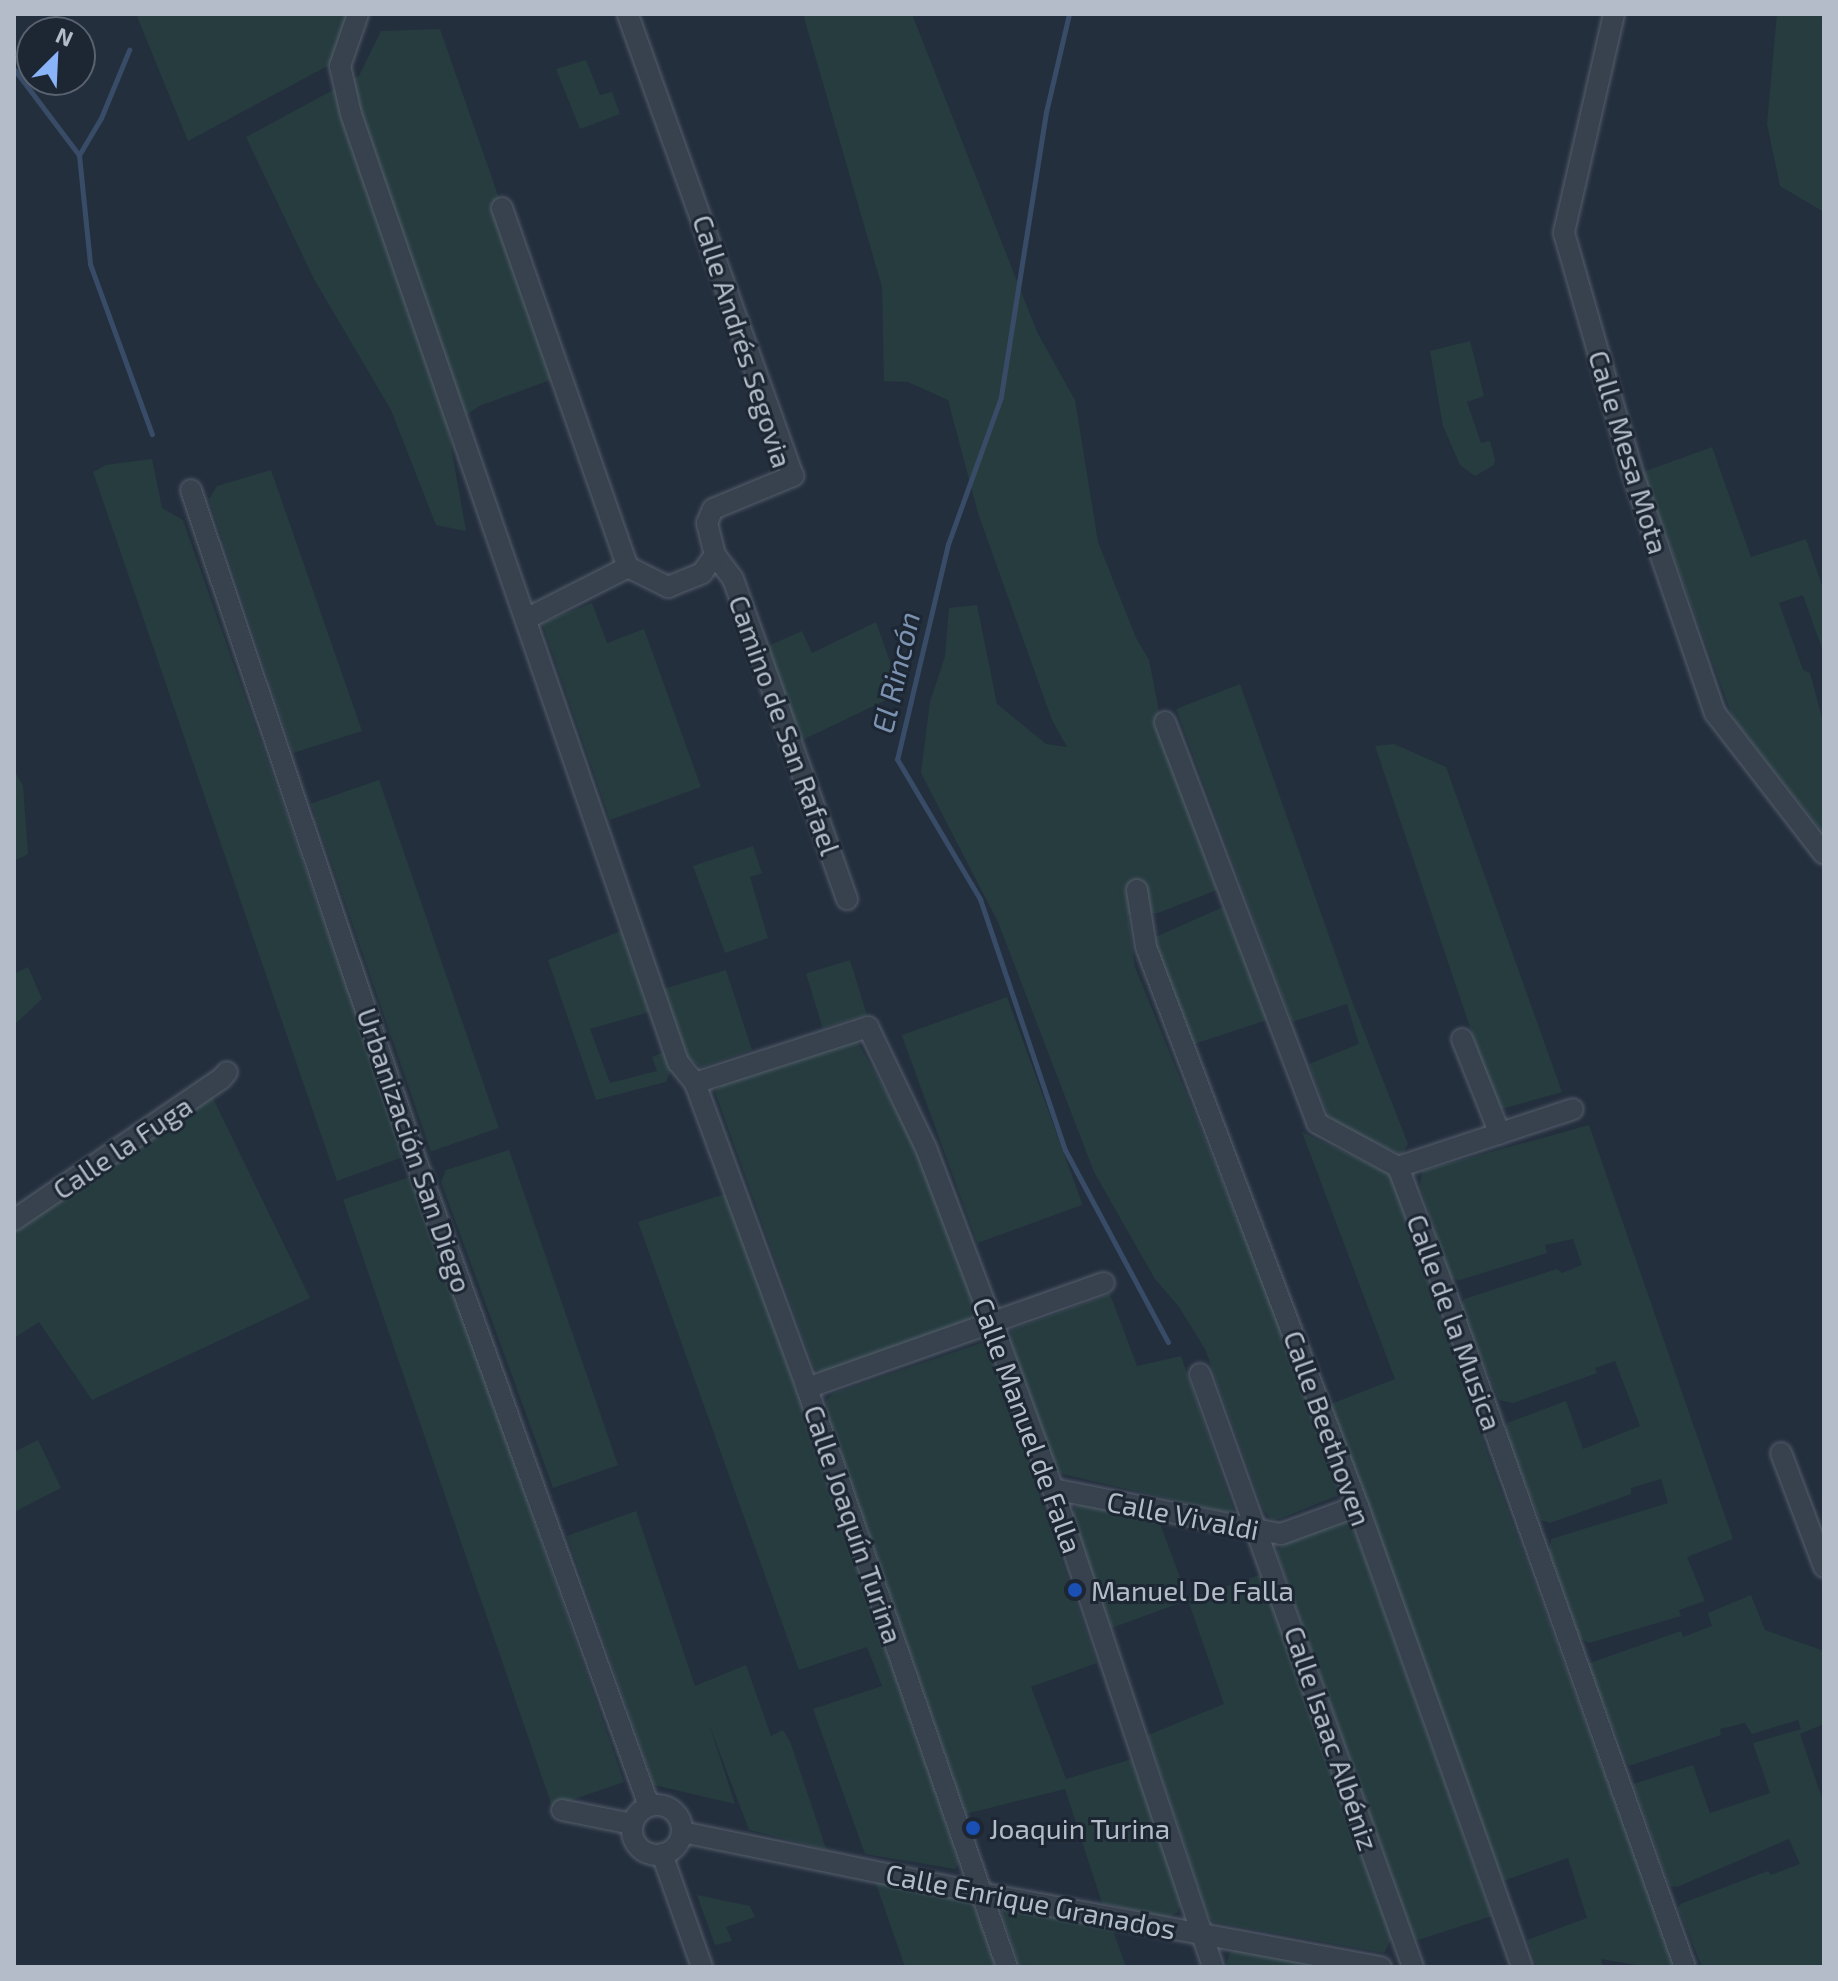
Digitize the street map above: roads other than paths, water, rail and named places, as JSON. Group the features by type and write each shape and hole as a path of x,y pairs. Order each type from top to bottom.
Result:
{"street":[{"name":"Calle Joaquín Turina","path":"358,14 340,66 351,114 678,1062 695,1083 807,1388 1007,1967"},
{"name":"Calle Andrés Segovia","path":"628,14 793,476 713,509 707,523 715,555"},
{"name":"Calle Mesa Mota","path":"1614,14 1564,233 1633,474 1715,713 1824,854"},
{"path":"502,208 628,567 668,587 702,573 715,555"},
{"name":"Urbanización San Diego","path":"191,490 418,1166 649,1806"},
{"name":"Camino de San Rafael","path":"715,555 733,579 847,899"},
{"path":"526,619 628,567"},
{"path":"1165,722 1317,1123 1398,1167 1573,1109"},
{"name":"Calle Beethoven","path":"1137,890 1146,947 1358,1506 1522,1967"},
{"name":"Calle Manuel de Falla","path":"695,1083 868,1027 926,1148 993,1325 1053,1489 1213,1967"},
{"path":"1462,1039 1500,1134"},
{"name":"Calle la Fuga","path":"14,1220 227,1072"},
{"name":"Calle de la Musica","path":"1398,1167 1448,1299 1685,1967"},
{"path":"807,1388 993,1325 1104,1283"},
{"name":"Calle Isaac Albéniz","path":"1200,1374 1413,1967"},
{"path":"1781,1453 1824,1567"},
{"name":"Calle Vivaldi","path":"1053,1489 1281,1534 1358,1506"},
{"path":"649,1806 673,1810 682,1832 675,1846 662,1854 639,1847 632,1832 632,1824 642,1809 649,1806"},
{"path":"562,1810 632,1824"},
{"name":"Calle Enrique Granados","path":"682,1832 980,1893 1381,1967"},
{"path":"662,1854 702,1967"}],"waterway":[{"name":"El Rincón","path":"1069,14 1046,112 1001,397 948,544 897,759 980,899 1065,1150 1168,1342"},
{"path":"79,155 101,118 129,50"},
{"path":"14,69 79,155 90,264 152,434"}],"place":[{"name":"Manuel De Falla","path":"1075,1590"},
{"name":"Joaquin Turina","path":"973,1828"}]}
